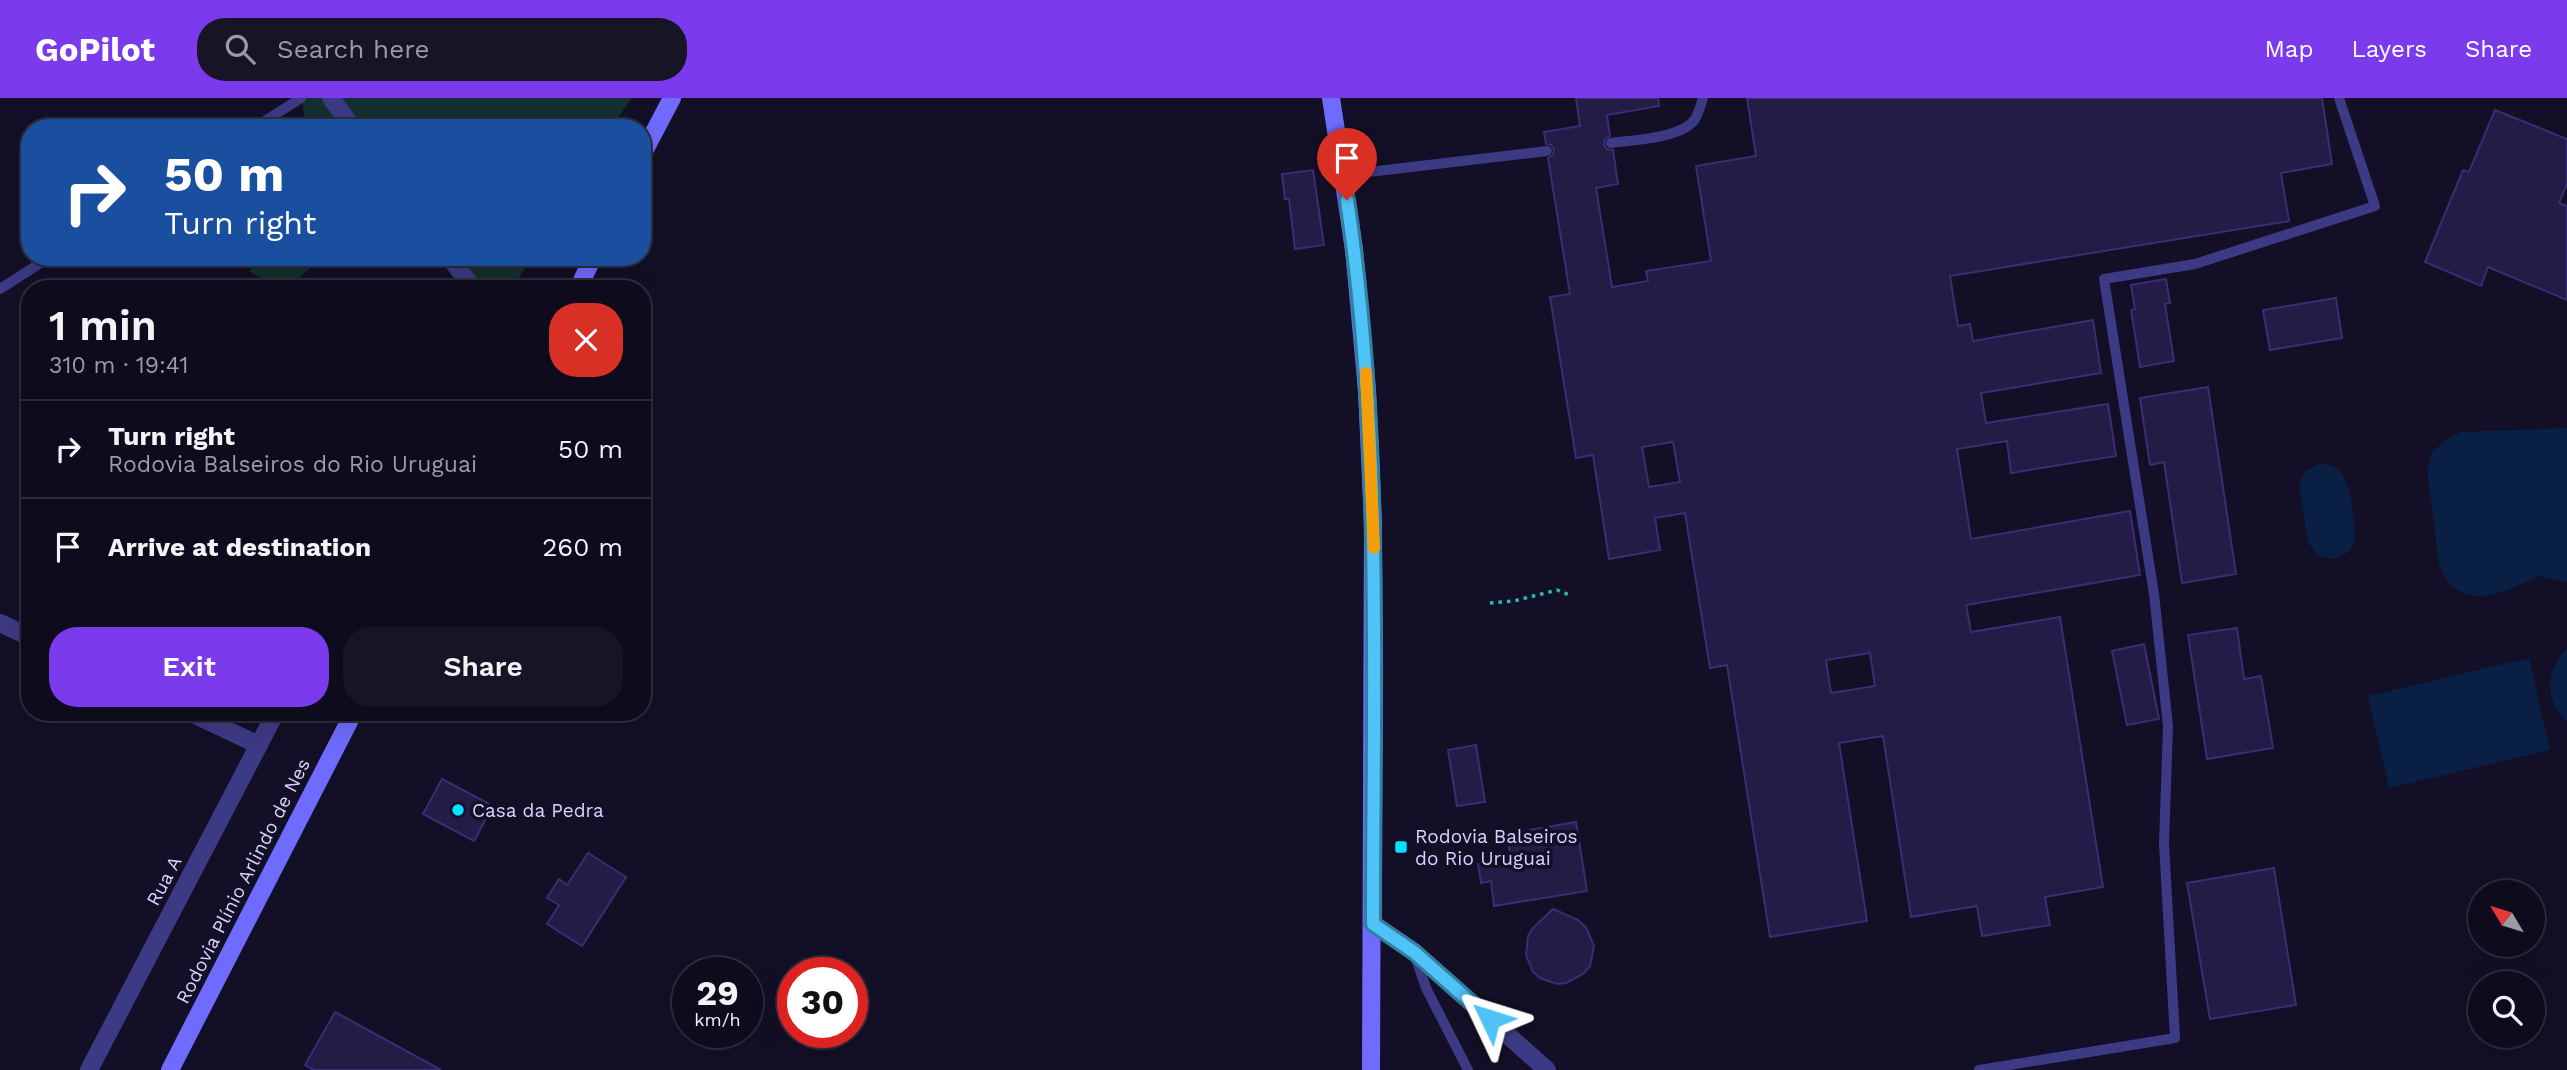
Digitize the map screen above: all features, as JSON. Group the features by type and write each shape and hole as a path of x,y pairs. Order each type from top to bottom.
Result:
{"main road":[{"path":"651,138 672,98"},
{"path":"1331,98 1354,248 1366,377 1374,523 1371,1070"},
{"name":"Rodovia Plínio Arlindo de Nes","path":"170,1070 349,721"}],"street":[{"path":"331,98 346,119"},
{"path":"456,266 467,280"},
{"path":"1,626 21,634"},
{"path":"208,721 258,745"},
{"name":"Rua A","path":"89,1070 271,721"},
{"path":"1373,924 1414,952 1547,1070"}],"lane":[{"path":"268,119 301,98"},
{"path":"1611,143 1661,136 1684,129 1695,120 1703,98"},
{"path":"1979,1070 2175,1038 2164,844 2168,726 2154,594 2104,279 2195,264 2375,206 2339,98"},
{"path":"1343,175 1547,151"},
{"path":"0,289 36,266"},
{"path":"1414,952 1426,988 1468,1070"}],"path":[{"path":"1490,603 1514,601 1557,590 1572,596"}],"green space":[{"path":"302,98 331,98 346,119 305,119"},
{"path":"342,98 632,98 617,119 357,119"},
{"path":"255,266 313,266 296,280 264,280 249,271"},
{"path":"465,266 526,266 518,280 473,280"}],"water":[{"path":"2567,428 2567,582 2539,576 2485,597 2467,595 2449,585 2439,564 2427,469 2432,453 2444,441 2461,432"},
{"path":"2319,464 2339,471 2345,479 2351,500 2355,534 2352,547 2335,559 2318,556 2308,542 2299,485 2305,471"},
{"path":"2567,648 2567,722 2554,704 2550,685 2555,666"},
{"path":"2529,658 2550,750 2389,788 2368,696"}],"building":[{"path":"1576,98 1658,98 1659,106 1607,115 1610,136 1605,139 1604,145 1613,150 1618,184 1596,188 1612,287 1648,281 1646,271 1711,261 1696,166 1756,156 1747,98 2322,98 2332,164 2281,173 2289,221 1950,276 1958,326 1970,324 1973,341 2093,320 2101,373 1981,393 1986,423 2108,404 2116,456 2011,473 2007,441 1957,449 1971,539 2130,511 2140,575 1966,605 1971,632 2060,617 2103,887 2045,897 2050,925 1982,936 1977,906 1911,917 1883,736 1839,743 1867,921 1770,937 1727,665 1710,668 1685,513 1655,518 1660,550 1609,559 1593,455 1576,458 1550,297 1570,294 1548,158 1553,155 1554,149 1546,144 1544,132 1580,126","holes":["1673,442 1680,482 1649,487 1642,447","1870,653 1875,686 1831,693 1826,660"]},
{"path":"2495,110 2567,139 2567,184 2559,203 2567,206 2567,300 2488,267 2481,286 2425,262 2463,170 2469,172"},
{"path":"1313,170 1324,245 1295,249 1289,199 1285,199 1282,174"},
{"path":"2166,279 2170,303 2165,304 2174,361 2140,367 2131,310 2135,309 2131,285"},
{"path":"2336,298 2342,338 2270,350 2263,310"},
{"path":"2208,387 2236,574 2182,583 2164,462 2150,465 2140,398"},
{"path":"2237,628 2244,679 2261,676 2273,748 2207,759 2188,635"},
{"path":"2144,644 2159,719 2127,725 2112,651"},
{"path":"1476,745 1485,802 1457,806 1448,750"},
{"name":"Casa da Pedra","path":"442,779 493,806 474,841 423,814"},
{"path":"1576,822 1587,891 1494,906 1491,881 1481,883 1478,864 1511,860 1507,834"},
{"path":"588,853 626,877 582,946 547,924 559,905 547,898 559,879 567,885"},
{"path":"2274,868 2296,1005 2210,1019 2187,883"},
{"path":"1553,909 1578,920 1586,927 1594,946 1590,966 1583,974 1566,983 1557,984 1540,978 1533,972 1526,955 1528,936"},
{"path":"335,1012 441,1070 314,1070 305,1065"}],"slow traffic":[{"path":"1366,373 1374,548"}],"place":[{"name":"Casa da Pedra","path":"458,810"},
{"name":"Rodovia Balseiros do Rio Uruguai","path":"1401,847"}],"route":[{"path":"1347,200 1367,390 1374,523 1373,924 1414,952 1490,1019"}]}
